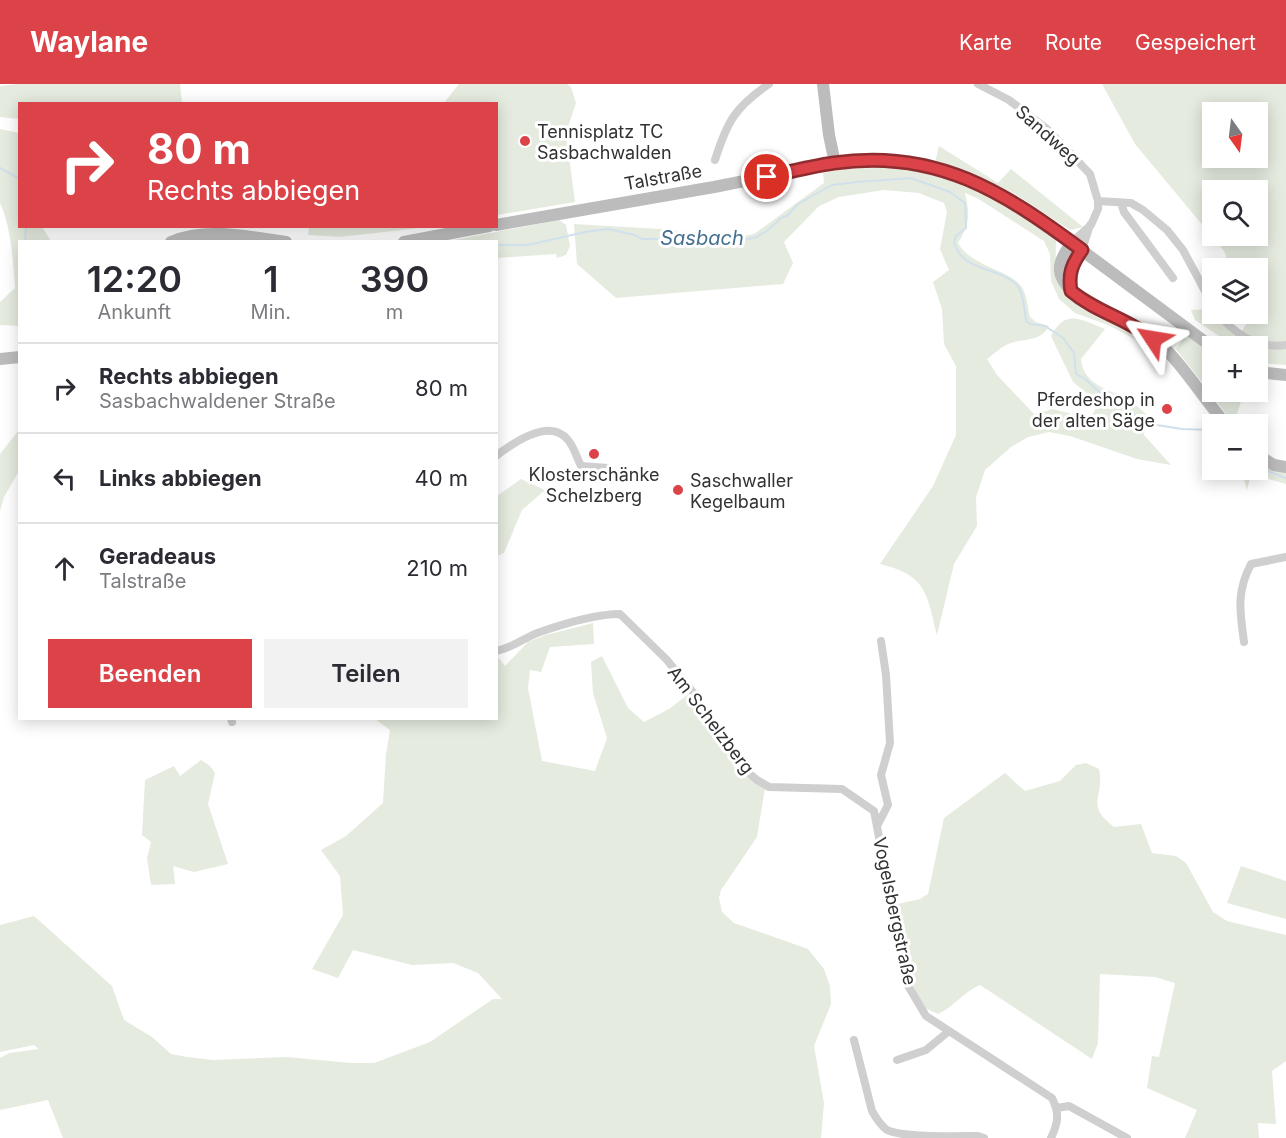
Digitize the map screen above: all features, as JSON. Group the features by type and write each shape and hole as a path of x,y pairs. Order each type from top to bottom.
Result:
{"main road":[{"path":"823,84 835,163"},
{"name":"Talstraße","path":"498,225 714,187 835,163 882,161 924,164 974,181 1033,214 1202,340"},
{"path":"415,240 478,228"},
{"path":"181,240 218,233 271,240"},
{"path":"1077,246 1070,273 1071,291 1094,308 1144,331 1163,347 1218,414"},
{"path":"0,359 18,357"},
{"path":"1268,373 1286,375"},
{"path":"1268,461 1286,468"}],"street":[{"path":"716,160 724,133 733,116 750,98 769,84"},
{"name":"Sandweg","path":"978,84 1009,100 1060,142 1090,174 1098,201"},
{"path":"1077,246 1098,209 1098,201 1131,203 1167,230 1183,250 1202,285"},
{"path":"1121,204 1124,212 1173,278"},
{"path":"1227,324 1231,329 1253,341 1271,345 1286,345"},
{"path":"498,455 522,438 544,431 557,433 568,439 581,466 608,468"},
{"path":"1244,642 1239,600 1246,573 1251,564 1286,557"},
{"name":"Am Schelzberg","path":"498,651 508,649 539,632 607,614 620,614 667,660 692,691 744,769 769,787 842,789 874,811 877,826"},
{"path":"877,826 888,805 881,775 890,743 881,641"},
{"name":"Vogelsbergstraße","path":"877,826 906,984 926,1016 1052,1098 1057,1108"},
{"path":"897,1060 926,1050 949,1031"},
{"path":"855,1040 872,1111 877,1120 889,1131 921,1137 978,1136 984,1138"},
{"path":"1051,1138 1058,1121 1057,1108 1069,1106 1127,1138"}],"shaded area":[{"path":"180,84 182,102 18,102 18,119 0,117 0,86"},
{"path":"459,84 567,84 571,87 576,103 566,133 575,202 498,215 498,102 445,102"},
{"path":"1102,84 1286,84 1286,365 1268,364 1268,336 1239,336 1246,324 1268,324 1268,258 1226,258 1220,246 1268,246 1268,180 1202,180 1202,225 1135,144"},
{"path":"0,129 18,133 18,228 43,228 50,240 18,240 18,326 0,325 0,302 15,288 9,233 0,203"},
{"path":"939,146 998,183 1011,169 1083,227 1070,230 1015,194 977,177 935,163"},
{"path":"905,167 967,185 1003,202 1038,225 1056,239 1057,274 1065,293 1080,306 1130,328 1157,347 1150,347 1108,325 1075,313 1059,299 1051,281 1050,254 1044,241 977,198 965,193 968,219 958,243 972,258 1018,283 1023,289 1030,317 1036,322 1049,326 1041,335 1008,344 987,359 997,375 1034,414 1053,409 1090,419 1099,403 1073,382 1051,336 1062,322 1068,319 1081,320 1105,329 1081,359 1086,375 1105,389 1128,399 1146,414 1144,435 1171,465 1137,459 1070,436 1049,432 1028,437 1011,447 985,470 976,497 977,526 954,564 937,635 927,597 916,580 895,568 880,564 933,486 956,435 956,366 944,344 942,309 933,282 949,270 940,249 947,212 944,203 919,193 884,190 839,197 819,206 784,242 793,263 783,284 616,298 577,264 574,224 660,229 738,237 754,234 824,183 823,173 845,169"},
{"path":"559,220 566,225 570,246 566,255 557,258 556,254 498,258 498,240 454,240"},
{"path":"309,228 419,228 340,237 308,235"},
{"path":"1202,309 1202,324 1224,324 1239,336 1219,336 1195,320 1191,310"},
{"path":"1186,335 1202,346 1202,383 1176,349"},
{"path":"1217,402 1241,402 1237,414 1226,414"},
{"path":"18,431 18,473 4,497 0,511 0,454"},
{"path":"1268,464 1286,471 1286,484 1268,479"},
{"path":"521,479 545,490 522,510 504,553 498,556 498,495"},
{"path":"1244,480 1250,480 1247,490"},
{"path":"593,623 594,644 550,647 541,672 530,670 528,688 542,761 595,771 607,738 593,693 591,662 602,656 628,708 644,722 669,709 694,690 744,775 765,788 757,837 721,890 719,898 722,912 734,923 808,949 824,969 830,986 831,1004 814,1046 824,1103 821,1138 63,1138 48,1100 0,1110 0,1058 9,1053 39,1049 34,1045 0,1052 0,925 34,916 112,986 124,1020 152,1037 171,1054 187,1057 213,1060 287,1057 374,1063 430,1042 493,999 502,999 478,973 453,963 412,965 353,950 338,978 312,969 343,915 340,876 321,850 346,836 383,803 390,730 376,720 498,720 498,657 505,666 528,642"},
{"path":"201,760 215,773 208,804 228,864 194,872 173,866 175,884 151,885 147,858 151,842 142,835 145,780 174,766 180,776"},
{"path":"1086,763 1099,769 1098,806 1105,819 1114,827 1141,824 1152,853 1176,856 1186,863 1213,912 1227,921 1286,935 1286,1061 1272,1071 1276,1124 1258,1123 1259,1138 1185,1138 1197,1110 1147,1088 1152,1056 1159,1057 1175,983 1155,977 1100,974 1098,1043 1092,1059 980,985 938,1014 925,1008 914,989 898,904 920,899 928,894 944,818 1005,773 1025,791 1060,781 1076,765"},
{"path":"1241,866 1286,881 1286,919 1227,903"}],"waterway":[{"name":"Sasbach","path":"0,168 18,178"},
{"name":"Sasbach","path":"498,245 528,245 608,229 635,235 642,239 660,239 677,235 715,241 738,241 757,237 781,218 787,216 798,204 832,185 911,178 950,192 965,203 966,228 956,236 954,243 959,253 975,265 1013,281 1022,296 1026,321 1030,324 1045,326 1063,338 1074,353 1076,374 1144,423 1202,430"},
{"name":"Sasbach","path":"25,240 26,228"},
{"name":"Sasbach","path":"1268,471 1286,478"}],"place":[{"name":"Tennisplatz TC Sasbachwalden","path":"525,141"},
{"name":"Pferdeshop in der alten Säge","path":"1167,409"},
{"name":"Klosterschänke Schelzberg","path":"594,454"},
{"name":"Saschwaller Kegelbaum","path":"678,490"}],"route":[{"path":"767,177 835,163 882,161 924,164 974,181 1005,196 1082,250 1072,264 1069,282 1071,291 1094,308 1144,331 1153,339"}]}
